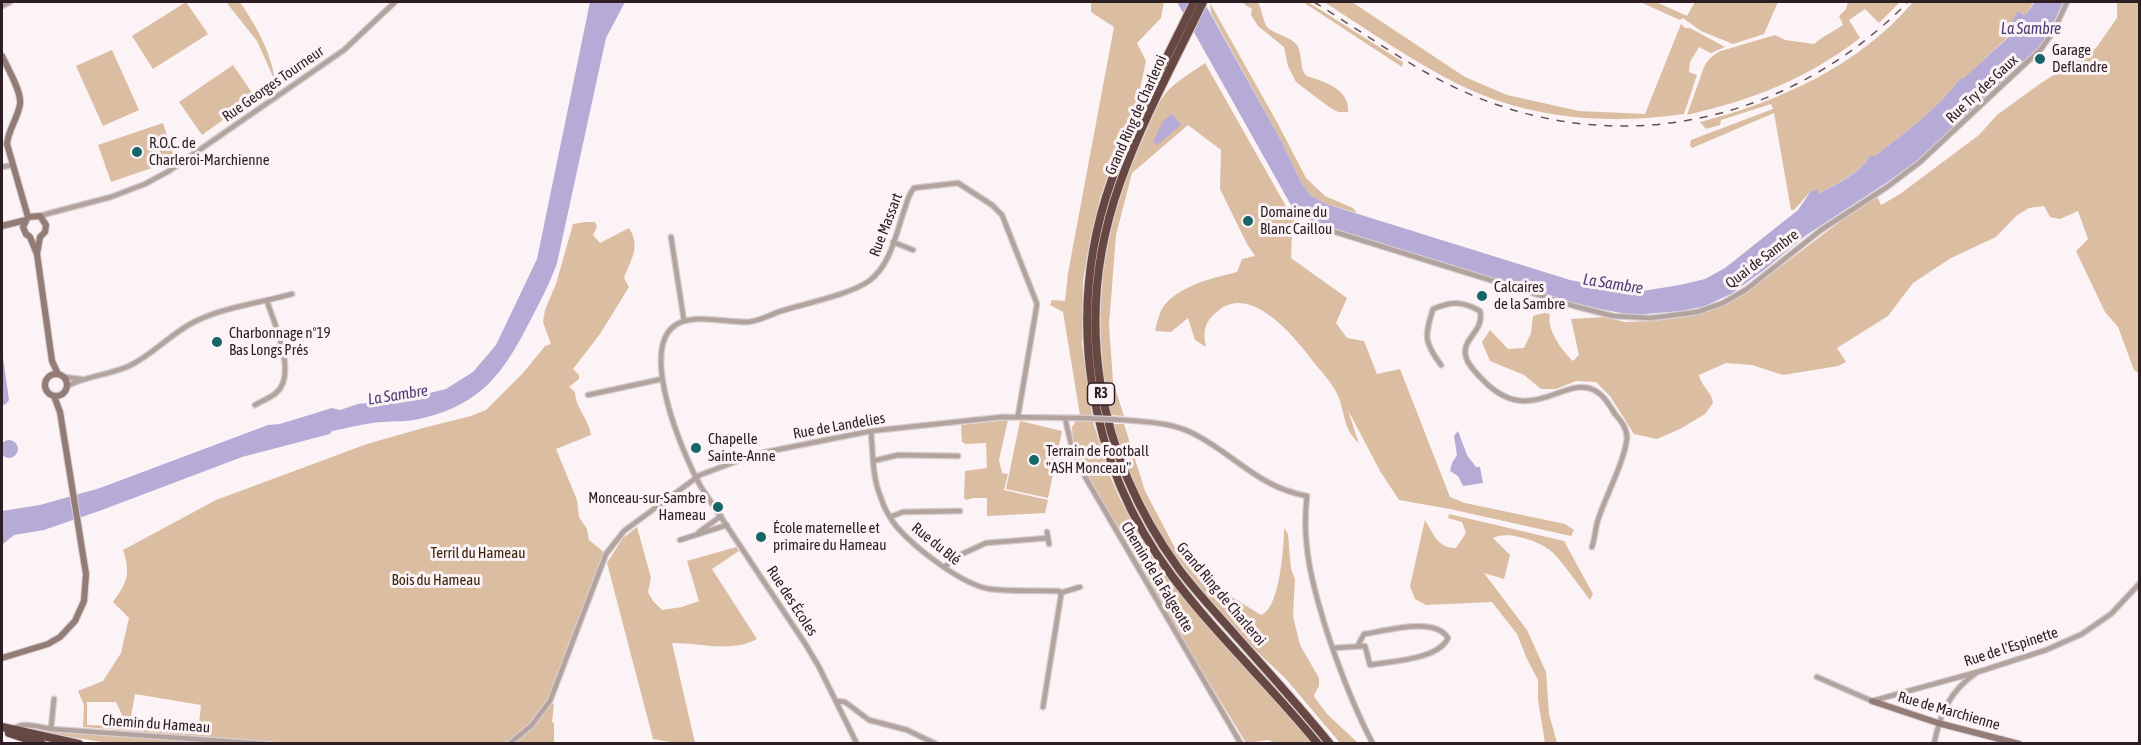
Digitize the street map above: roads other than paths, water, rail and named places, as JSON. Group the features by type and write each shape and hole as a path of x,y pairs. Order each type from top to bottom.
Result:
{"highway":[{"name":"Grand Ring de Charleroi","path":"1194,2 1156,90 1120,183 1101,253 1096,293 1095,329 1102,397 1123,470 1139,507 1158,538 1180,571 1330,744"},
{"name":"Grand Ring de Charleroi","path":"1203,2 1112,180 1100,216 1087,290 1086,329 1093,397 1102,437 1115,474 1131,511 1150,544 1173,576 1318,744"},
{"path":"2,729 13,729 24,738"},
{"path":"2,729 24,738 42,734 79,744"}],"street":[{"path":"2,6 10,2"},
{"name":"Rue Georges Tourneur","path":"39,216 111,197 145,184 170,171 344,50 395,2"},
{"name":"Rue Try des Gaux","path":"1896,181 1938,147 2035,56 2053,32 2067,2"},
{"path":"2,56 20,96 20,105 8,135 7,144 27,219 24,228 37,254 52,361 45,387 48,393 54,396 62,395"},
{"path":"2,167 13,165"},
{"name":"Quai de Sambre","path":"1319,227 1600,314 1625,318 1666,317 1711,308 1735,296 1821,230 1896,181"},
{"name":"Rue Massart","path":"684,321 751,321 854,289 879,272 887,259 914,188 958,183 992,205 1002,215 1036,300 1018,416"},
{"path":"37,254 40,237 55,212"},
{"path":"4,225 39,216 46,224"},
{"path":"4,225 24,228"},
{"path":"30,237 40,237"},
{"path":"671,237 684,321"},
{"path":"893,242 913,250"},
{"path":"60,412 62,395 68,386 138,362 178,332 204,318 292,294"},
{"path":"255,405 277,392 284,382 286,371 281,345 267,301"},
{"path":"1441,365 1432,352 1426,333 1433,309 1449,303 1468,304 1480,311 1482,319 1480,327 1468,339 1465,355 1468,363 1497,393 1516,400 1533,402 1581,388 1593,389 1601,395 1625,428 1627,435 1616,475 1597,522 1597,533 1592,547"},
{"name":"Rue des Écoles","path":"684,321 674,327 663,341 660,358 662,378 685,456 696,478 806,645 837,701 857,744"},
{"path":"52,361 68,386"},
{"path":"50,375 81,380"},
{"path":"588,395 662,378"},
{"path":"2,658 54,641 70,627 79,615 87,586 60,412 54,396"},
{"name":"Rue de Landelies","path":"509,744 531,726 550,701 606,554 624,531 696,478 756,454 871,431 1018,416 1125,420 1187,430 1265,482 1287,492 1307,496 1305,531 1307,557 1313,587 1333,648"},
{"name":"Chemin de la Falgeotte","path":"1065,418 1071,444 1088,484 1241,744"},
{"name":"Rue du Blé","path":"871,431 873,461 880,496 890,517 910,539 944,567 959,577 989,589 1059,591 1060,593 1080,587"},
{"path":"873,461 898,455 958,456"},
{"path":"890,517 903,512 960,511"},
{"path":"697,534 721,516"},
{"path":"680,540 727,525"},
{"path":"944,567 962,554 986,543 1048,538"},
{"name":"Rue de l'Espinette","path":"1872,701 1981,671 2046,650 2082,634 2111,614 2139,583"},
{"path":"1042,707 1060,593"},
{"path":"1358,645 1364,634 1422,626 1438,629 1448,638 1443,645 1428,655 1370,664 1365,646 1333,648 1349,695 1373,744"},
{"path":"1934,744 1938,723 1945,705 1956,690 1981,671"},
{"path":"1817,677 1872,701"},
{"path":"51,729 54,699"},
{"path":"837,701 845,702 869,720 907,730 936,744"},
{"name":"Rue de Marchienne","path":"1872,701 1938,723 2019,744"},
{"name":"Chemin du Hameau","path":"13,729 19,725 42,734 51,729 266,744"}],"water":[{"name":"La Sambre","path":"590,2 625,2 606,38 557,263 545,292 511,356 489,383 476,395 443,412 413,420 363,424 242,457 44,530 14,535 2,545 2,511 40,505 100,488 268,425 280,424 332,408 340,410 358,404 405,399 446,389 473,372 496,345 537,259"},
{"name":"La Sambre","path":"1177,2 1204,2 1310,195 1326,204 1570,280 1615,289 1642,291 1705,279 1725,268 1798,210 1811,191 1818,190 1818,194 1847,178 1870,156 1875,156 1920,120 1960,79 1964,78 2012,34 2015,30 2011,23 2018,11 2023,15 2026,14 2035,2 2063,2 2048,35 2033,54 1923,157 1805,236 1731,294 1705,306 1682,311 1632,315 1584,306 1313,222 1300,215 1292,207"},
{"path":"1172,114 1181,125 1157,145 1153,142 1163,121"},
{"path":"2,350 9,400 2,405"},
{"path":"1458,431 1467,455 1476,467 1480,467 1483,483 1463,486 1458,476 1450,471 1457,455 1454,436"},
{"path":"9,440 15,443 18,449 15,455 9,458 3,455 0,449 3,443"}],"railway":[{"path":"1314,2 1402,59 1458,89 1517,111 1578,123 1638,126 1697,119 1754,102 1809,77 1861,44 1908,2"}],"place":[{"name":"Garage Deflandre","path":"2040,59"},
{"name":"R.O.C. de Charleroi-Marchienne","path":"137,152"},
{"name":"Domaine du Blanc Caillou","path":"1248,221"},
{"name":"Calcaires de la Sambre","path":"1482,296"},
{"name":"Charbonnage n°19 Bas Longs Prés","path":"217,342"},
{"name":"Chapelle Sainte-Anne","path":"696,448"},
{"name":"Terrain de Football \"ASH Monceau\"","path":"1034,460"},
{"name":"Monceau-sur-Sambre Hameau","path":"718,507"},
{"name":"École maternelle et primaire du Hameau","path":"761,537"}],"park label":[{"name":"Terril du Hameau","path":"478,553"},
{"name":"Bois du Hameau","path":"436,580"}]}
